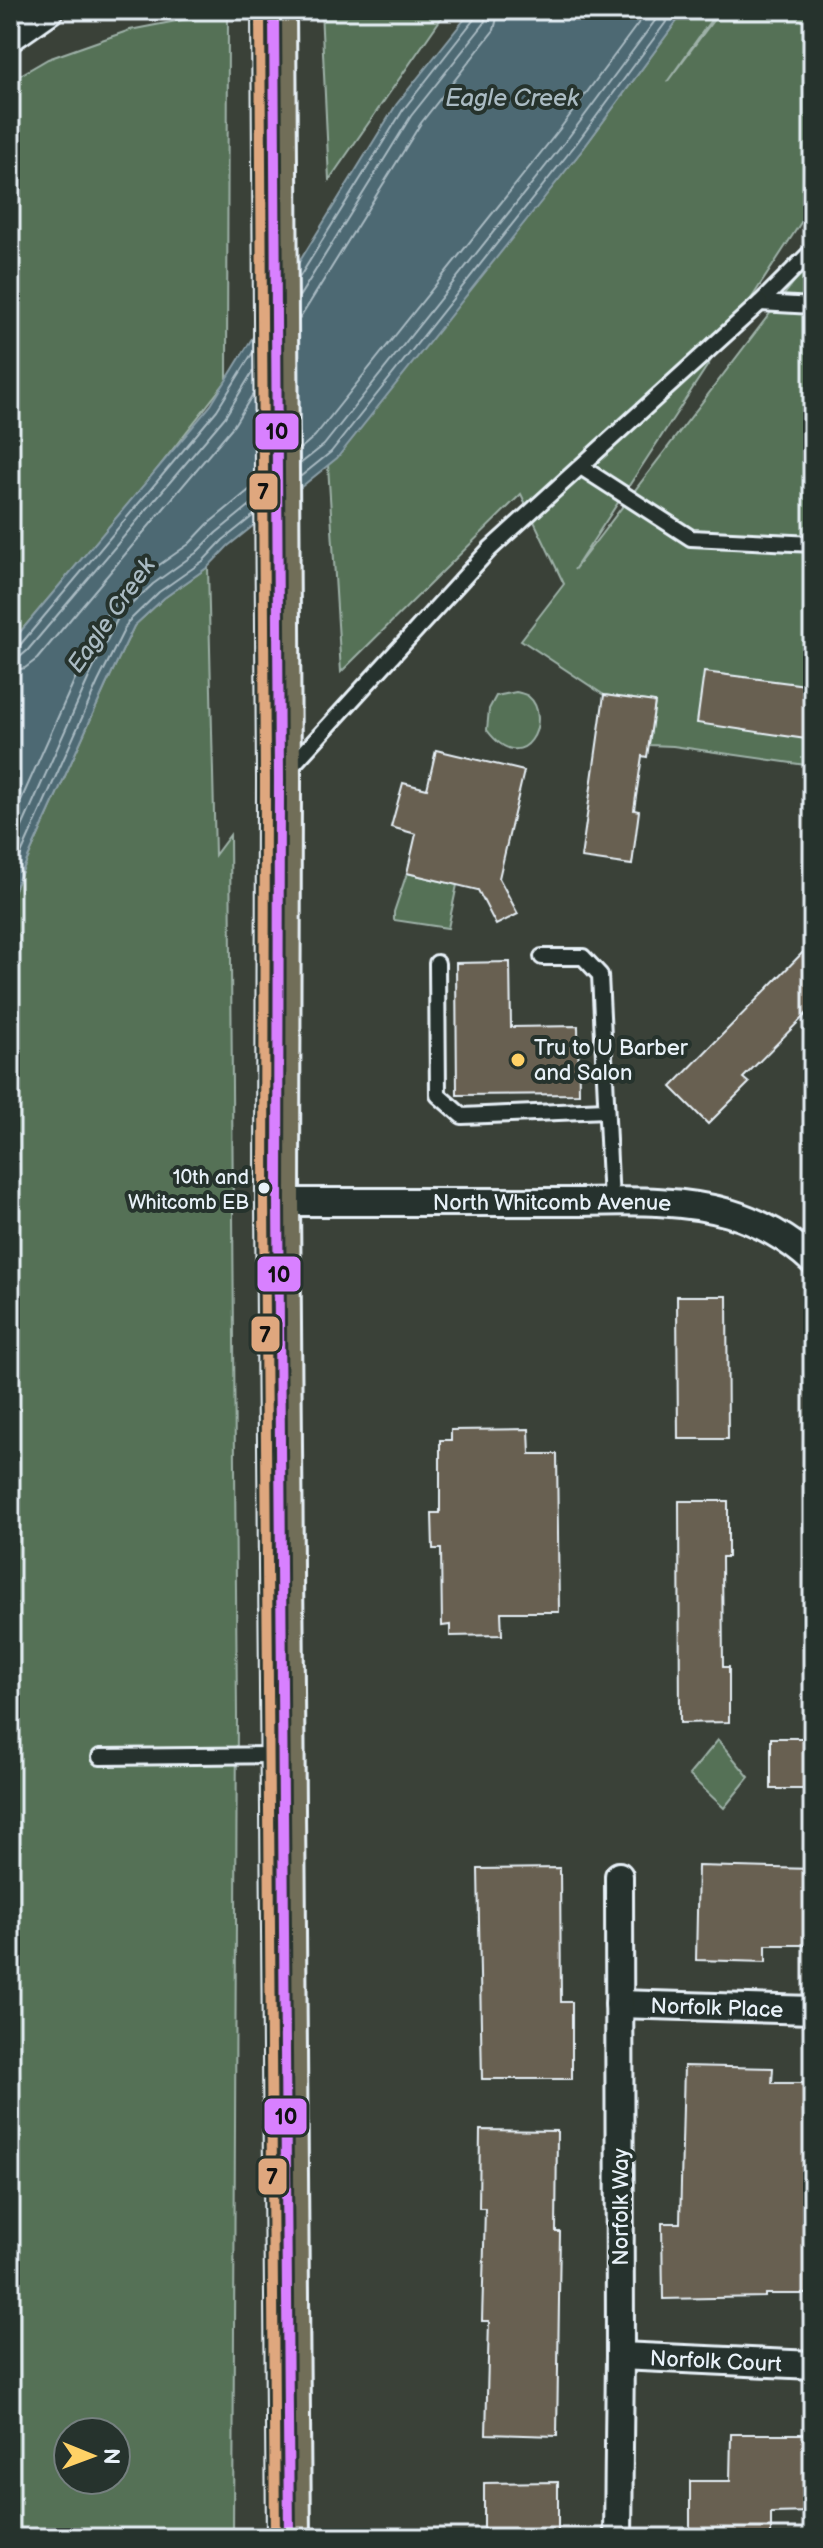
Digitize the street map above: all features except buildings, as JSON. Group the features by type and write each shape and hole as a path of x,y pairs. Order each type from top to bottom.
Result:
{"main road":[{"path":"274,19 279,779 278,1202 289,2538"}],"street":[{"path":"10,38 50,10"},
{"name":"North Whitcomb Avenue","path":"278,1202 611,1202 684,1205 729,1213 770,1230 813,1261"},
{"name":"Norfolk Way","path":"618,2538 619,1876"},
{"name":"Norfolk Place","path":"619,2004 813,2010"},
{"name":"Norfolk Court","path":"620,2356 813,2365"}],"lane":[{"path":"279,779 490,549 760,303 813,250"},
{"path":"760,303 813,306"},
{"path":"581,467 691,538 813,544"},
{"path":"542,957 583,957 600,975 611,1202"},
{"path":"437,963 438,1095 462,1116 606,1110"},
{"path":"100,1757 282,1755"}],"green space":[{"path":"321,10 447,10 329,180"},
{"path":"685,10 718,10 667,82 721,10 813,10 813,204 574,570 813,257 813,766 649,745 655,702 604,695 521,640 564,584 521,494 341,672 328,465 583,149"},
{"path":"228,11 227,380 151,477 10,644 10,81 48,59 130,30"},
{"path":"208,567 215,855 230,835 237,1716 233,2538 10,2538 10,898 134,626 164,598"},
{"path":"516,692 528,696 538,717 532,740 524,747 513,749 501,744 487,730 489,709 496,696"},
{"path":"407,873 457,885 448,928 394,920"},
{"path":"718,1740 749,1777 724,1808 689,1775"}],"water":[{"name":"Eagle Creek","path":"472,10 685,10 583,149 337,458 228,546 208,567 164,598 134,626 10,898 10,644 211,405 396,105"}],"transit line":[{"name":"7","path":"260,10 265,779 264,1202 275,2538"},
{"name":"10","path":"274,10 279,779 278,1202 289,2538"}],"place":[{"name":"Tru to U Barber and Salon","path":"518,1060"},
{"name":"10th and Whitcomb EB","path":"264,1188"}]}
